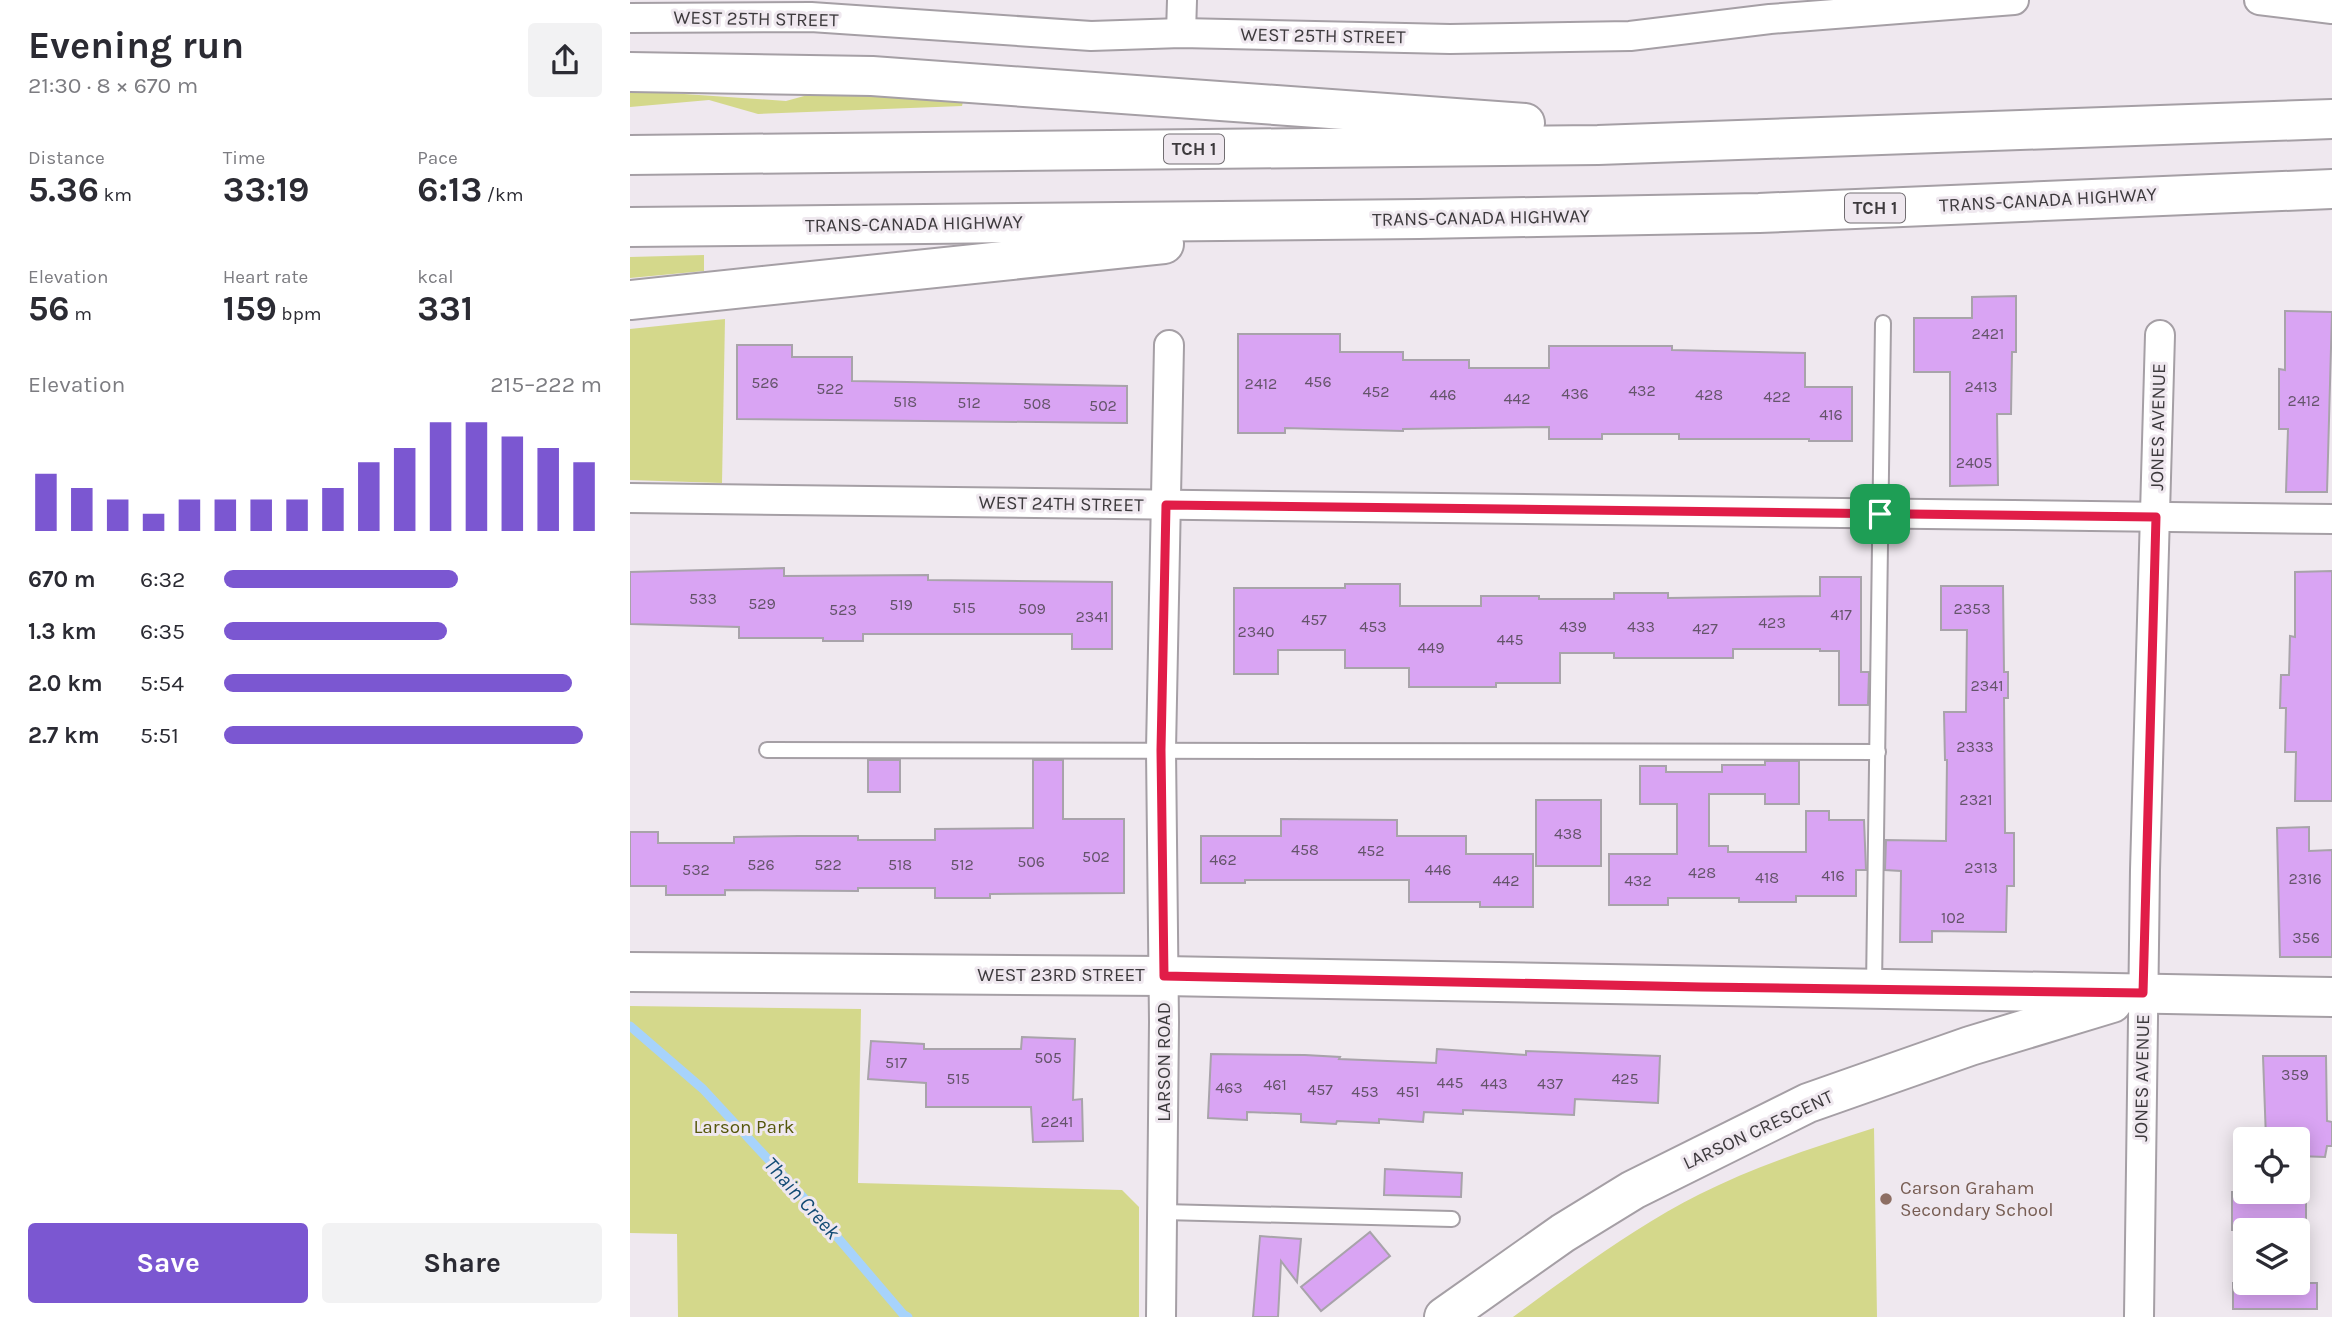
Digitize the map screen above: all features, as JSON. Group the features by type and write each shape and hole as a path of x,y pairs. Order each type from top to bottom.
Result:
{"main road":[{"path":"630,72 872,76 1758,140"},
{"name":"TCH 1","path":"630,155 1598,145 2332,119"},
{"name":"TRANS-CANADA HIGHWAY","path":"630,227 1759,213 2332,189"},
{"path":"630,300 1419,219"},
{"name":"WEST 23RD STREET","path":"630,972 1164,976 2332,997"},
{"name":"LARSON CRESCENT","path":"1444,1317 1563,1233 1633,1190 1808,1103 1962,1049 2143,993"}],"street":[{"path":"1181,33 1182,0"},
{"name":"WEST 25TH STREET","path":"630,18 811,17 1091,36 1181,33 1450,39 1630,36 1770,19 2014,0"},
{"path":"2259,0 2332,9"},
{"name":"JONES AVENUE","path":"2139,1317 2143,993 2160,335"},
{"name":"LARSON ROAD","path":"1161,1317 1164,976 1161,750 1169,345"},
{"name":"WEST 24TH STREET","path":"630,498 2332,519"}],"lane":[{"path":"1874,988 1883,323"},
{"path":"766,750 1878,752"},
{"path":"1163,1212 1452,1219"}],"green space":[{"path":"848,84 965,93 962,106 758,114 709,100 630,107 630,93 655,92 786,101"},
{"path":"704,255 704,271 630,278 630,257"},
{"path":"725,319 722,483 630,480 630,329"},
{"name":"Larson Park","path":"630,1006 861,1009 858,1183 1122,1190 1139,1207 1139,1317 678,1317 677,1234 630,1233"},
{"path":"1874,1128 1877,1317 1513,1317 1627,1236 1675,1207 1764,1166"}],"building":[{"path":"2016,296 2016,352 2012,352 2011,414 1997,414 1998,485 1950,486 1950,372 1914,372 1914,318 1972,318 1972,297"},
{"path":"2285,311 2332,312 2327,492 2286,492 2288,429 2279,429 2279,369 2285,370"},
{"path":"1238,334 1340,334 1340,352 1403,352 1403,360 1469,360 1469,368 1549,368 1549,346 1672,346 1672,350 1805,353 1805,387 1852,387 1852,441 1679,439 1679,434 1602,434 1602,439 1549,439 1549,427 1403,431 1285,428 1285,433 1238,433"},
{"path":"737,345 792,345 792,357 852,357 852,381 1127,386 1127,423 737,419"},
{"path":"784,568 784,576 928,575 928,580 1112,582 1112,649 1072,649 1072,634 863,634 863,641 823,641 823,638 739,638 739,627 630,624 630,572"},
{"path":"2332,571 2332,801 2295,801 2296,752 2285,752 2286,708 2280,708 2281,675 2289,675 2290,636 2295,637 2295,572"},
{"path":"1820,577 1861,577 1861,672 1869,672 1868,705 1839,705 1839,651 1820,649 1733,649 1733,658 1614,658 1614,653 1560,653 1560,683 1496,683 1496,687 1409,687 1409,668 1345,668 1345,650 1278,650 1278,674 1234,674 1234,588 1345,588 1345,584 1400,584 1400,606 1481,606 1481,596 1614,599 1614,593 1668,593 1668,598 1820,596"},
{"path":"1941,586 2003,586 2004,672 2008,672 2008,698 2004,698 2005,833 2014,833 2014,886 2007,886 2006,932 1932,931 1932,942 1900,942 1901,871 1885,870 1886,840 1946,841 1947,760 1944,712 1966,712 1967,630 1941,630"},
{"path":"868,760 900,760 900,792 868,792"},
{"path":"1033,760 1063,760 1063,819 1124,819 1124,893 990,894 990,898 935,898 935,888 858,888 858,891 725,890 725,895 666,895 666,886 630,886 630,832 658,832 658,843 734,843 734,837 799,836 858,836 858,840 935,840 935,829 1033,828"},
{"path":"1765,761 1799,761 1799,804 1765,804 1765,794 1709,794 1709,846 1728,846 1728,852 1806,852 1806,811 1829,811 1829,820 1864,820 1866,870 1856,870 1856,896 1796,896 1796,902 1739,902 1739,898 1668,898 1668,905 1609,905 1609,854 1677,854 1677,804 1640,804 1640,766 1666,766 1666,772 1722,772 1722,765 1765,765"},
{"path":"1536,800 1601,800 1601,866 1536,866"},
{"path":"1281,819 1397,820 1397,836 1466,836 1466,854 1533,854 1533,907 1480,907 1480,902 1409,902 1409,880 1245,880 1245,883 1201,883 1201,836 1281,836"},
{"path":"2309,827 2309,851 2332,850 2332,957 2280,957 2277,828"},
{"path":"1022,1037 1075,1039 1073,1100 1082,1099 1083,1141 1033,1142 1031,1107 926,1107 926,1083 868,1079 871,1041 924,1044 924,1049 1021,1049"},
{"path":"1437,1049 1526,1055 1526,1051 1660,1056 1658,1103 1575,1099 1574,1115 1463,1110 1463,1114 1424,1112 1423,1122 1379,1119 1379,1123 1337,1121 1336,1124 1301,1122 1301,1114 1247,1112 1247,1120 1208,1118 1211,1054 1305,1055 1436,1063"},
{"path":"2263,1056 2326,1056 2327,1121 2332,1122 2332,1146 2327,1146 2325,1157 2310,1156 2310,1127 2266,1127"},
{"path":"1385,1169 1462,1173 1461,1197 1384,1195"},
{"path":"2232,1192 2233,1204 2306,1204 2306,1218 2233,1218 2232,1230"},
{"path":"1370,1232 1390,1256 1321,1311 1301,1287"},
{"path":"1260,1236 1301,1239 1297,1282 1281,1261 1278,1317 1253,1317"},
{"path":"2310,1283 2317,1283 2317,1309 2233,1309 2233,1295 2310,1295"}],"waterway":[{"name":"Thain Creek","path":"630,1026 703,1089 803,1197 908,1317"}],"place":[{"name":"Carson Graham Secondary School","path":"1886,1199"}],"route":[{"path":"1166,505 1880,514 2156,517 2143,993 1164,976 1161,750 1166,505"}]}
